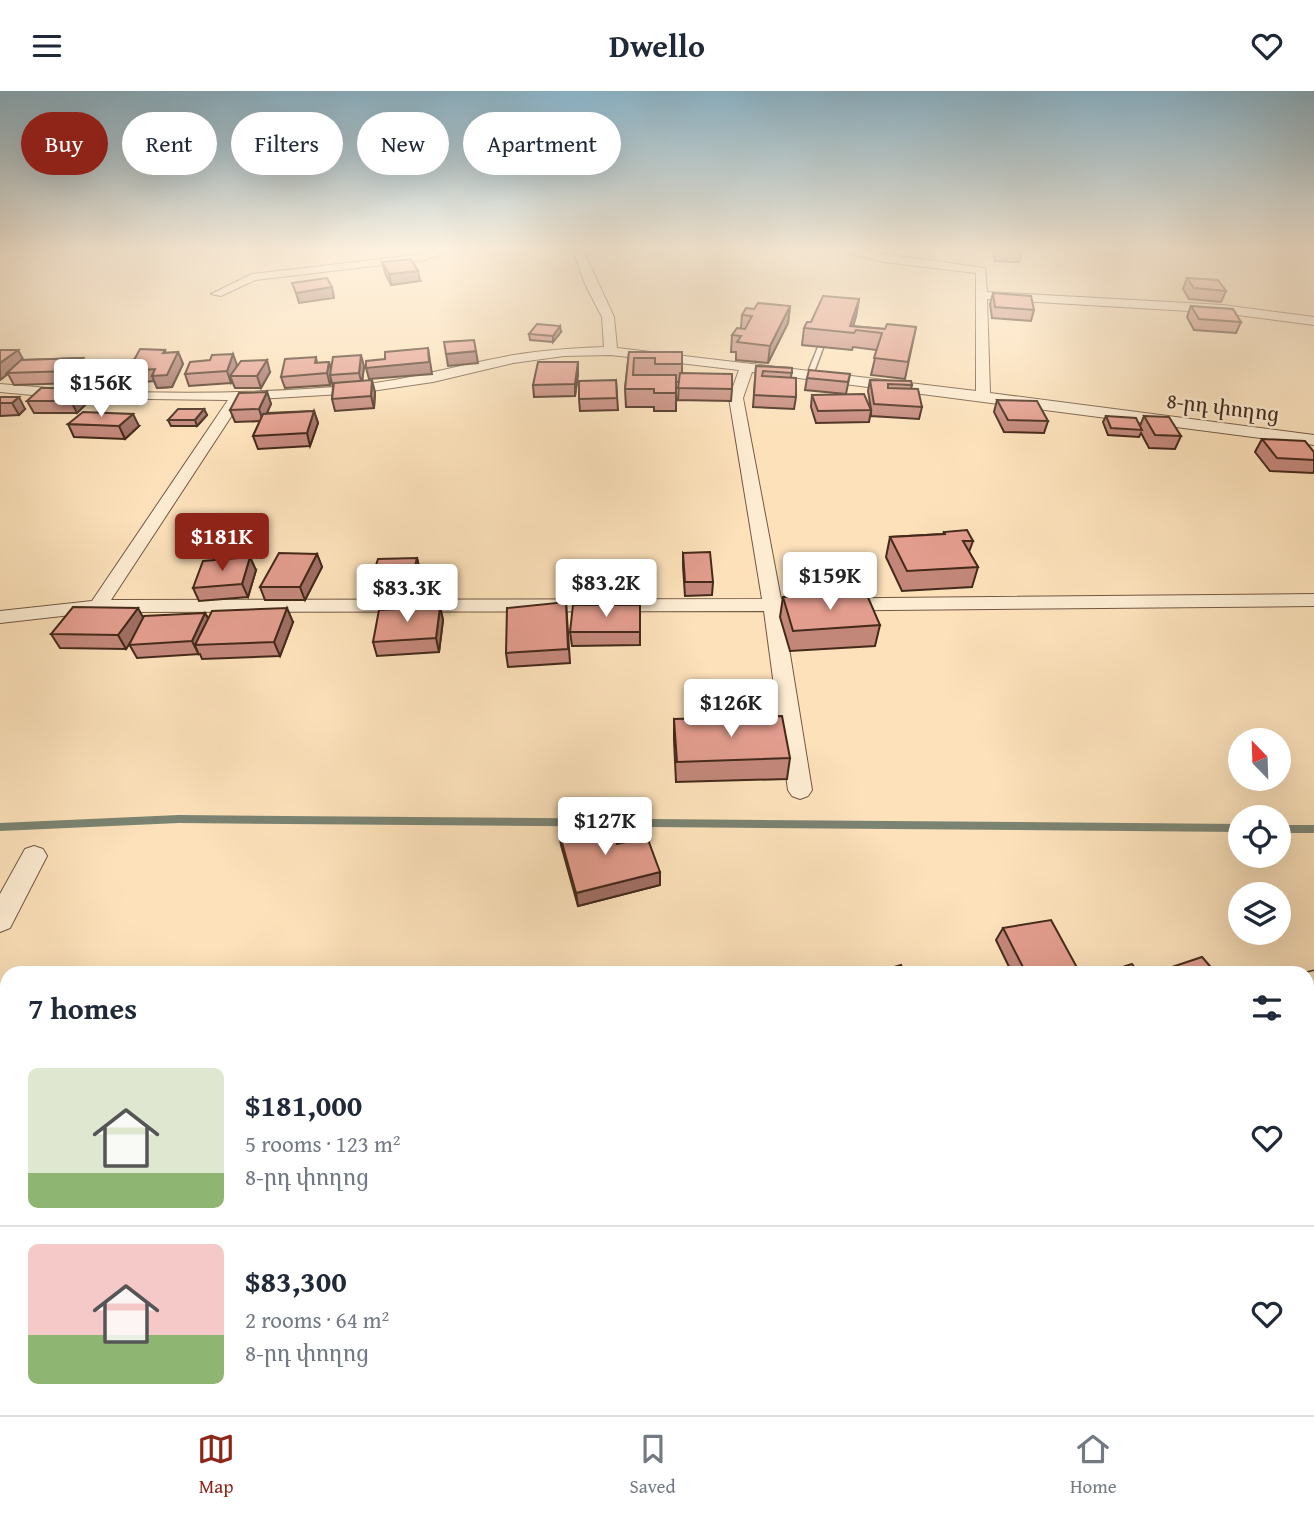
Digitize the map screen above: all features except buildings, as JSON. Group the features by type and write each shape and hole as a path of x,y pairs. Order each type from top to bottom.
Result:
{"street":[{"path":"605,312 611,351"},
{"path":"981,312 983,396"},
{"path":"1244,312 1314,321"},
{"name":"8-րդ փողոց","path":"0,388 65,394 238,396 358,389 433,379 513,359 564,352 611,351 1314,440"},
{"path":"747,367 736,398 773,605 800,790"},
{"path":"98,606 238,396"},
{"path":"0,617 98,606 773,605 1314,600"},
{"path":"0,920 34,856"}],"lane":[{"path":"809,375 820,348"}],"waterway":[{"path":"0,827 179,819 1228,828"},
{"path":"1291,829 1314,829"}]}
